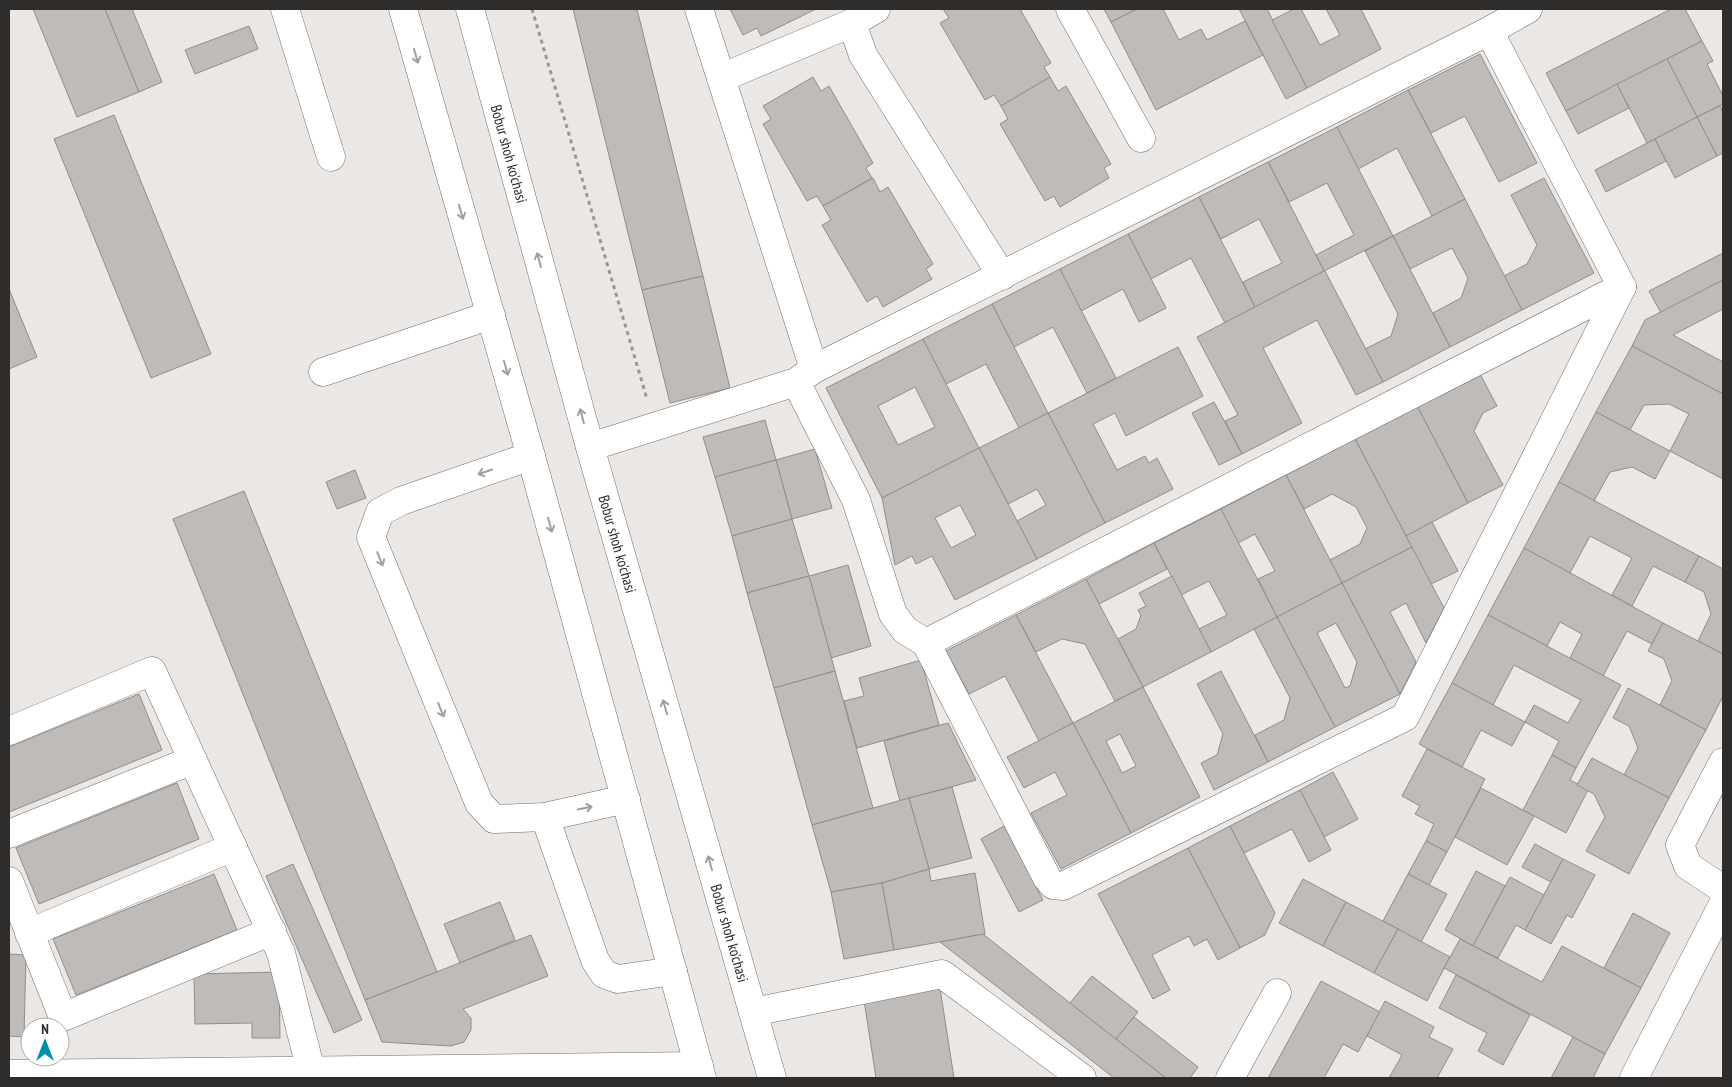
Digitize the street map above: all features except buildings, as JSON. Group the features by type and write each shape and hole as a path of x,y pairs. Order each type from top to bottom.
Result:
{"street":[{"path":"285,9 331,158"},
{"path":"9,1074 242,1075 312,1071 700,1072 531,456 403,9"},
{"name":"Bobur shoh ko'chasi","path":"470,9 590,447 772,1078"},
{"path":"699,9 721,78 805,375 856,500 893,614 905,630 926,643 1047,878 1053,885 1063,886 1405,717 1622,287"},
{"path":"721,78 852,24 876,9"},
{"path":"1070,9 1141,138"},
{"path":"590,447 805,375 1489,31 1528,9"},
{"path":"852,24 862,55 1002,276"},
{"path":"1489,31 1622,287"},
{"path":"926,643 1622,287"},
{"path":"323,372 491,315"},
{"path":"531,456 401,501 380,512 371,537 479,803 494,819 545,817 626,800"},
{"path":"9,731 152,671 281,952 312,1071"},
{"path":"9,834 194,760"},
{"path":"1723,762 1680,845 1688,866 1723,889"},
{"path":"545,817 595,960 604,974 618,979 673,971"},
{"path":"30,933 233,847"},
{"path":"9,881 63,1017 272,931"},
{"path":"1634,1078 1723,904"},
{"path":"753,1012 942,974 1082,1078"},
{"path":"1230,1078 1277,993"}],"path":[{"path":"532,9 655,426"}]}
